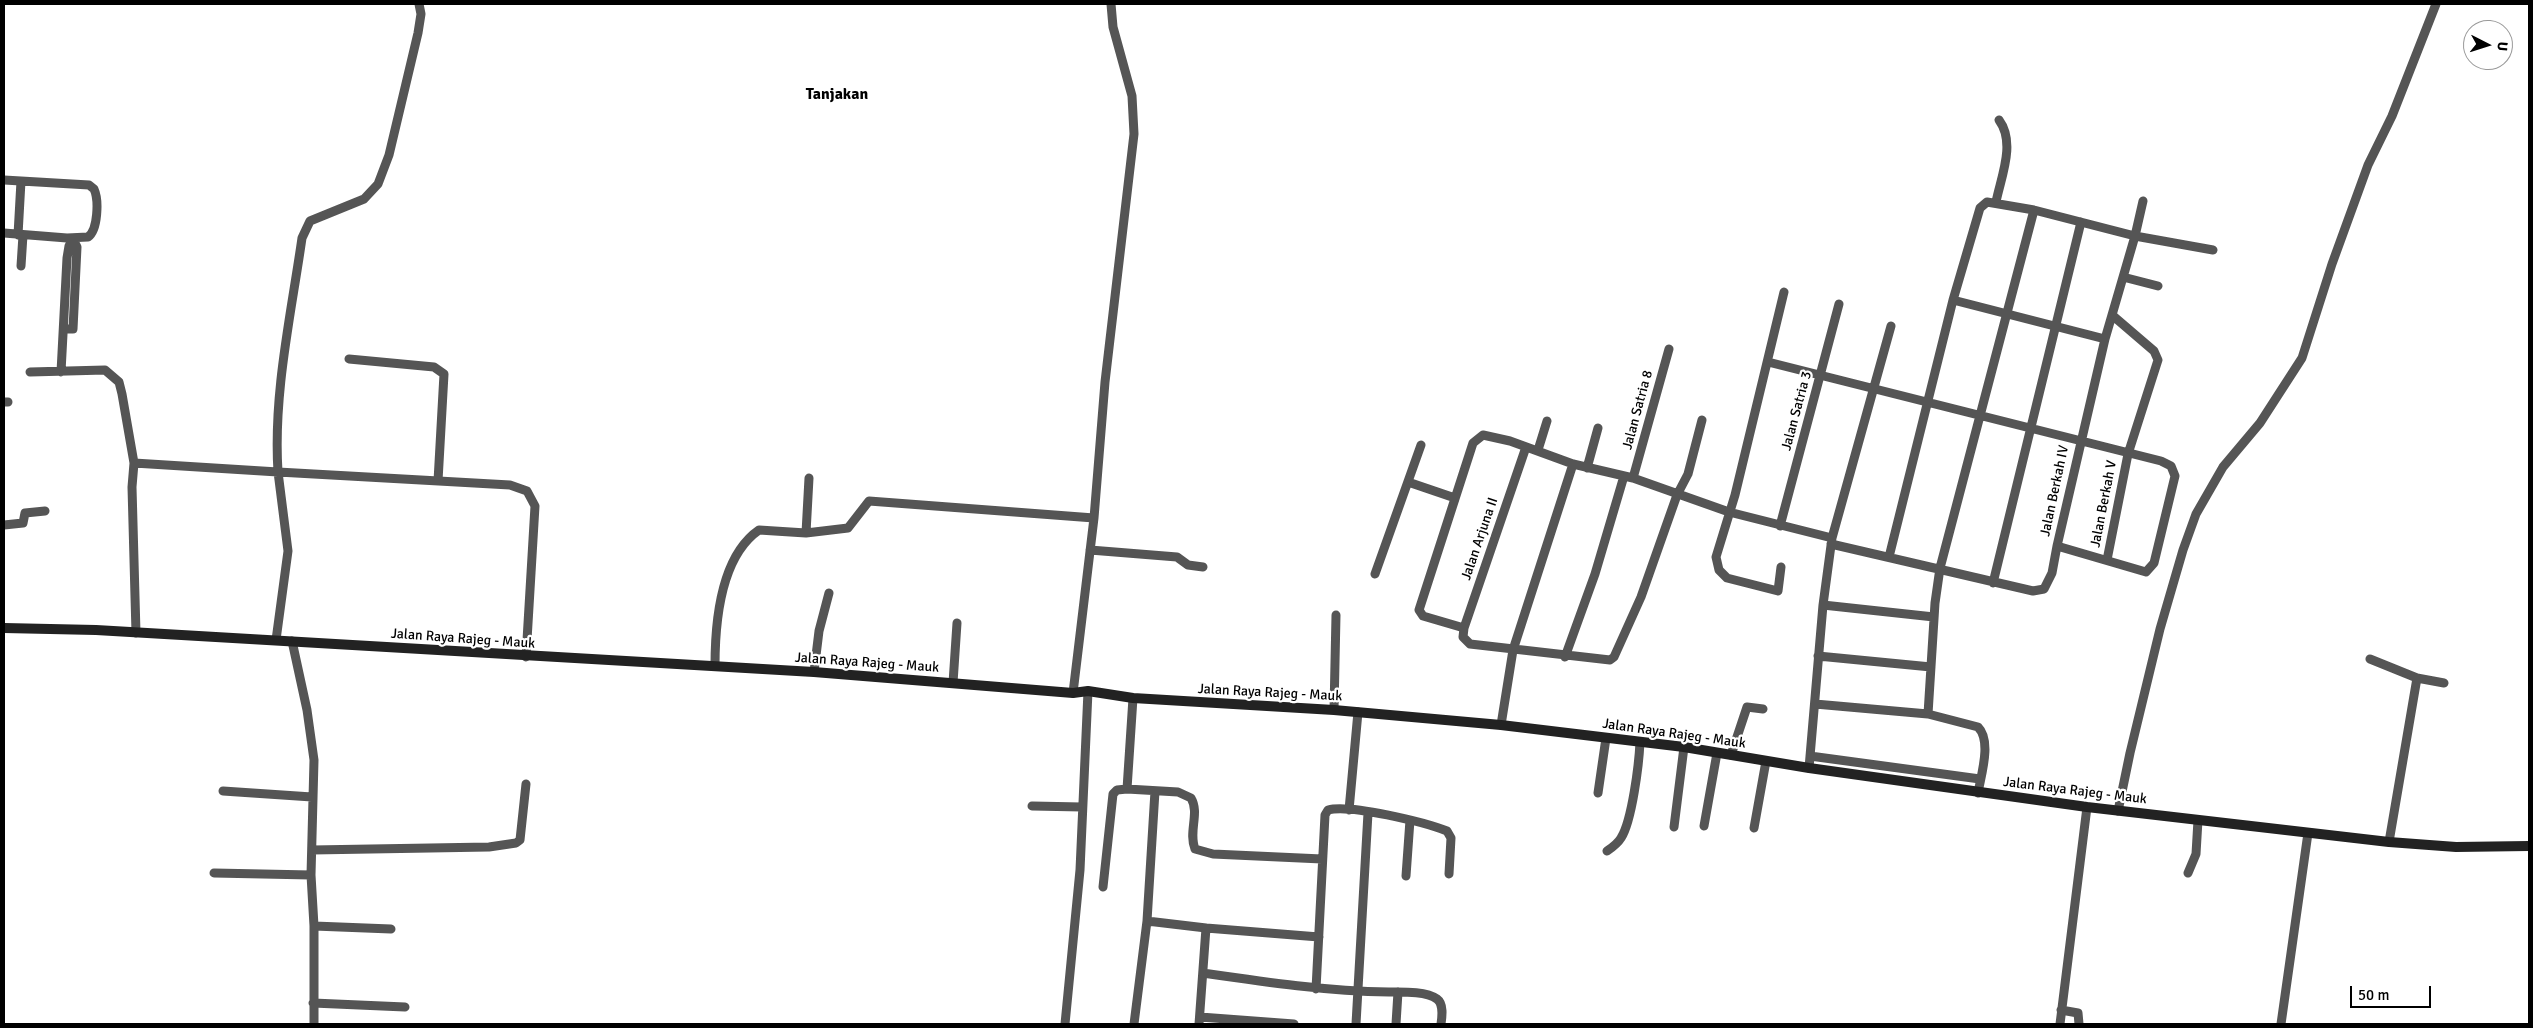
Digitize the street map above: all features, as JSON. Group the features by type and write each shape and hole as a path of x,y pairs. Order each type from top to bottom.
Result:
{"main road":[{"name":"Jalan Raya Rajeg - Mauk","path":"4,628 20,627 276,640 526,657 814,672 1073,693 1088,691 1133,698 1358,712 1501,725 1684,747 1978,793 2308,833 2456,847 2529,846"}],"street":[{"path":"276,640 288,551 276,440 279,396 302,238 310,221 364,199 378,184 389,155 418,33 421,14 419,4"},
{"path":"1073,693 1094,518 1105,382 1134,134 1132,96 1113,27 1111,4"},
{"path":"2118,811 2157,639 2183,550 2196,514 2223,466 2271,408 2302,358 2332,264 2368,164 2392,116 2436,4"},
{"path":"1996,202 2007,145 2006,134 2000,120"},
{"path":"4,180 92,186 96,198 94,231 88,237 73,239 4,233"},
{"path":"21,181 21,266"},
{"name":"Jalan Berkah IV","path":"1993,582 2033,591 2044,589 2052,572 2080,441 2105,339 2135,236 2143,201"},
{"path":"1889,557 1953,300 1980,208 1984,203 1996,202 2135,236 2213,250"},
{"path":"1928,714 1934,618 1940,568 2034,210"},
{"path":"1464,628 1423,616 1419,610 1473,443 1479,438 1493,436 1538,450 1573,464 1629,477 1729,512 1889,557 1993,582 2081,222"},
{"path":"61,372 64,329 73,329 77,247 73,239"},
{"path":"2123,277 2158,286"},
{"path":"1781,567 1778,591 1732,580 1722,574 1717,566 1716,557 1768,362 1784,292"},
{"path":"1953,300 2006,312 2105,339"},
{"name":"Jalan Satria 3","path":"1780,526 1839,304"},
{"name":"Jalan Berkah V","path":"2107,560 2128,454 2158,360 2154,351 2112,315"},
{"path":"1809,768 1823,605 1832,541 1891,326"},
{"name":"Jalan Satria 8","path":"1565,657 1629,477 1669,349"},
{"path":"349,359 434,366 444,374 438,481"},
{"path":"1768,362 1929,400 2031,429 2162,461 2171,466 2175,476 2174,485 2151,569 2142,572 2057,546"},
{"path":"30,372 105,370 119,382 134,463 132,487 136,633"},
{"path":"1513,650 1603,661 1614,657 1641,597 1677,495 1688,474 1702,420"},
{"path":"1538,450 1547,421"},
{"path":"1587,468 1598,428"},
{"path":"1375,574 1421,445"},
{"name":"Jalan Arjuna II","path":"1513,650 1470,644 1463,637 1464,628 1526,447"},
{"path":"134,463 510,486 527,492 532,496 535,506 526,657"},
{"path":"1501,725 1513,650 1573,464"},
{"path":"806,533 809,478"},
{"path":"1408,482 1455,498"},
{"path":"715,666 718,606 724,585 741,548 759,530 806,533 848,528 869,502 1094,518"},
{"path":"4,525 23,524 25,513 45,510"},
{"path":"1090,550 1177,557 1188,565 1202,567"},
{"path":"814,672 816,643 829,593"},
{"path":"1823,605 1934,618"},
{"path":"1334,710 1336,615"},
{"path":"953,683 957,623"},
{"path":"292,641 312,734 311,875 314,926 314,1024"},
{"path":"1818,656 1932,666"},
{"path":"2370,659 2417,678 2444,683"},
{"path":"2389,842 2417,678"},
{"path":"1065,1024 1080,870 1088,691"},
{"path":"1127,789 1133,698"},
{"path":"1815,704 1928,714 1978,727 1982,731 1985,743 1978,793"},
{"path":"1731,755 1747,706 1763,709"},
{"path":"1349,810 1358,712"},
{"path":"1598,793 1606,738"},
{"path":"1607,851 1621,838 1627,826 1639,760 1640,742"},
{"path":"1674,827 1684,747"},
{"path":"1704,826 1717,753"},
{"path":"1810,756 1980,779"},
{"path":"1754,828 1766,761"},
{"path":"312,850 489,847 516,843 520,840 526,784"},
{"path":"1103,887 1113,794 1117,790 1178,792 1191,798 1194,810 1193,843 1198,851 1322,859"},
{"path":"1134,1024 1147,920 1155,791"},
{"path":"223,792 312,796"},
{"path":"1032,806 1082,807"},
{"path":"2060,1024 2086,807"},
{"path":"1316,989 1322,859 1325,815 1328,810 1349,810 1410,820 1450,833 1449,874"},
{"path":"1356,1024 1368,813"},
{"path":"1406,876 1410,820"},
{"path":"2188,873 2196,854 2198,820"},
{"path":"2281,1024 2308,833"},
{"path":"214,873 311,875"},
{"path":"1147,920 1206,928 1319,937"},
{"path":"314,926 391,929"},
{"path":"1206,928 1200,1021 1294,1024"},
{"path":"1203,973 1316,989 1398,992 1438,999 1441,1004 1441,1024"},
{"path":"1396,1024 1398,992"},
{"path":"313,1004 405,1007"},
{"path":"2061,1010 2078,1013 2079,1024"}],"district":[{"name":"Tanjakan","path":"837,95"}]}
